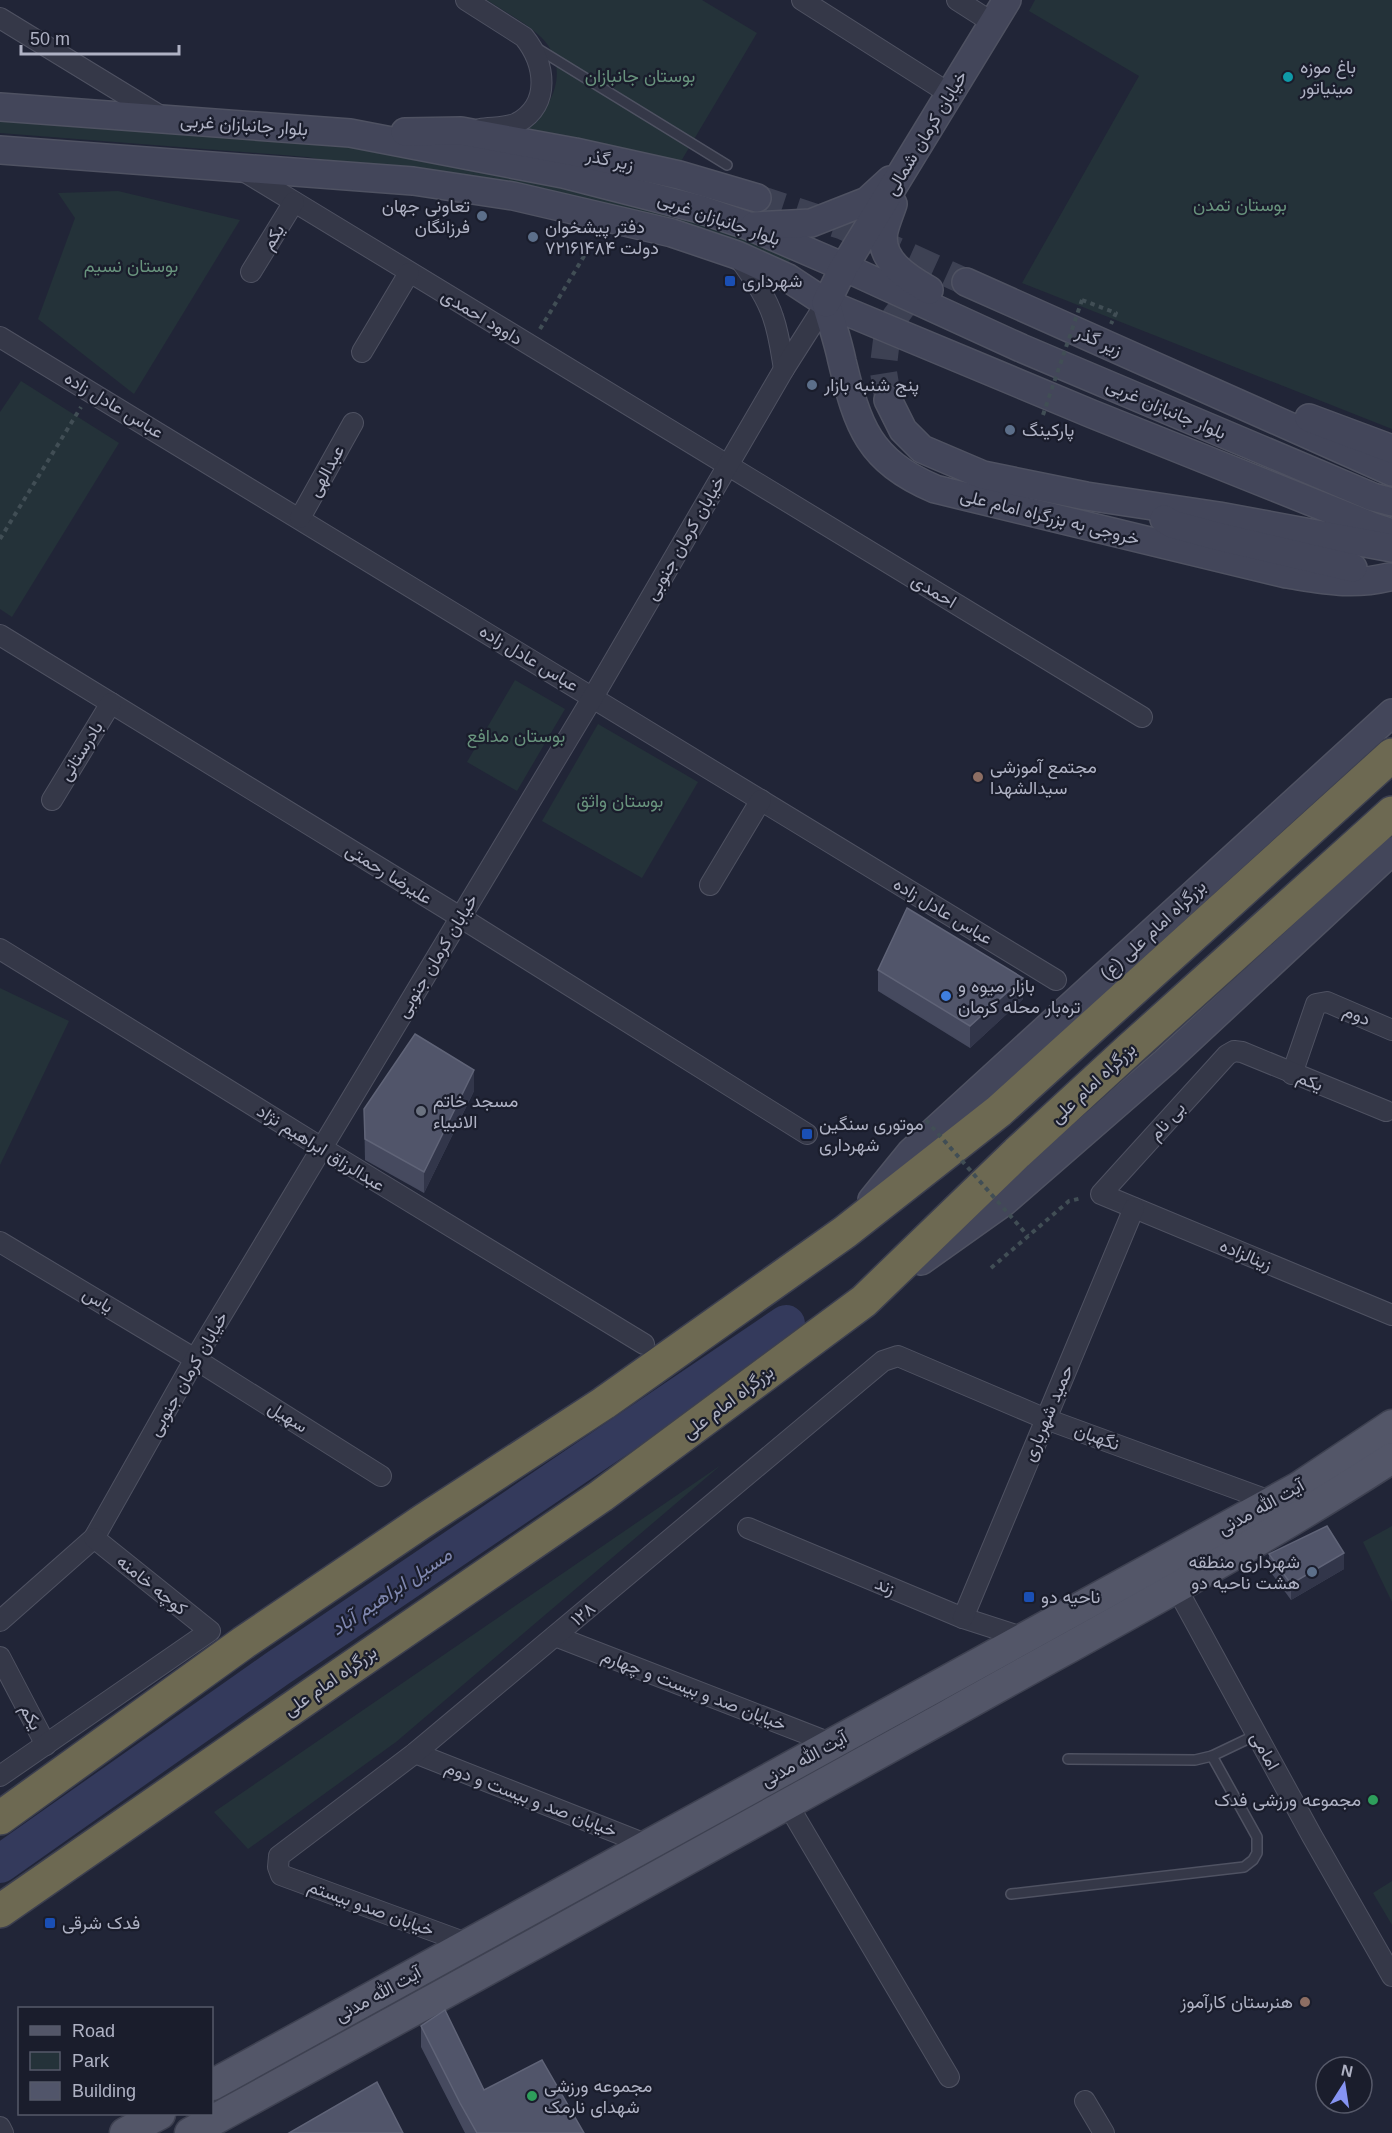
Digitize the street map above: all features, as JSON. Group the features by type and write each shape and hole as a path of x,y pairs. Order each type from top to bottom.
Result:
{"highway":[{"path":"0,1818 243,1643 423,1521 604,1403 846,1232 999,1111 1392,755"},
{"name":"بزرگراه امام علی","path":"0,1911 601,1496 864,1302 1026,1145 1392,813"}],"main road":[{"name":"خیابان کرمان شمالی","path":"844,267 1007,0"},
{"name":"بلوار جانبازان غربی","path":"0,107 350,133 562,174 699,209 749,226 1021,348 1373,497 1392,502"},
{"name":"زیر گذر","path":"350,133 461,131 575,152 679,175 757,198"},
{"name":"بلوار جانبازان غربی","path":"0,150 413,181 513,196 607,216 672,233 737,255 788,278 826,303 1103,418 1392,533"},
{"path":"749,226 812,223 867,201 906,165"},
{"path":"906,165 884,230 885,248 894,264 908,279 978,317 1021,348"},
{"name":"خیابان کرمان جنوبی","path":"826,303 844,267"},
{"name":"زیر گذر","path":"966,282 1232,401"},
{"name":"خروجی به بزرگراه امام علی","path":"826,303 854,411 863,430 889,461 912,479 935,489 1286,574 1330,581 1365,583 1391,577"},
{"path":"888,400 903,430 922,449 983,475 1086,496 1140,503 1392,548"},
{"name":"بلوار جانبازان غربی","path":"1232,401 1392,472"},
{"path":"1232,401 1291,412 1392,448"},
{"path":"1140,503 1172,524 1391,577"},
{"name":"بزرگراه امام علی (ع)","path":"846,1232 911,1152 1392,713"},
{"path":"864,1302 1004,1202 1165,1062 1392,850"},
{"name":"آیت الله مدنی","path":"1169,1575 1273,1502 1392,1425"},
{"name":"آیت الله مدنی","path":"213,2084 1025,1638 1318,1506 1392,1458"},
{"path":"190,2133 788,1805 1169,1575"},
{"path":"125,2133 158,2115"}],"street":[{"path":"461,131 516,124 535,107 543,85 542,72 529,43 519,33 466,0"},
{"path":"802,0 950,94"},
{"path":"957,0 993,23"},
{"path":"0,18 166,120"},
{"name":"داوود احمدی","path":"237,167 727,466"},
{"name":"یکم","path":"251,272 294,202"},
{"path":"737,255 773,315 784,369"},
{"path":"362,352 410,273"},
{"name":"خیابان کرمان جنوبی","path":"0,1621 94,1538 195,1359 592,697 784,369 826,303"},
{"name":"عباس عادل زاده","path":"0,337 1056,980"},
{"name":"عبدالهی","path":"300,518 353,423"},
{"name":"احمدی","path":"727,466 1142,717"},
{"name":"علیرضا رحمتی","path":"0,635 460,917 807,1134"},
{"name":"بادرستانی","path":"52,800 111,703"},
{"path":"710,885 761,800"},
{"name":"عبدالرزاق ابراهیم نژاد","path":"0,949 322,1149 644,1344"},
{"name":"دوم","path":"1292,1074 1316,1004 1327,1002 1392,1030"},
{"name":"یکم","path":"1234,1051 1242,1052 1386,1111"},
{"name":"بی نام","path":"1101,1194 1227,1055 1234,1051"},
{"name":"زینالزاده","path":"1101,1194 1392,1315"},
{"name":"حمید شهریاری","path":"963,1618 1134,1208"},
{"name":"یاس","path":"0,1242 195,1359"},
{"name":"نگهبان","path":"889,1358 898,1356 1046,1419 1273,1502"},
{"name":"۱۲۸","path":"278,1867 279,1856 415,1753 889,1358"},
{"name":"سهیل","path":"195,1359 381,1476"},
{"name":"زند","path":"748,1528 963,1618 1025,1638"},
{"name":"کوچه خامنه","path":"46,1745 210,1631 94,1538"},
{"name":"امامی","path":"1169,1575 1392,1976"},
{"name":"خیابان صد و بیست و چهارم","path":"555,1636 833,1743"},
{"name":"یکم","path":"0,1657 46,1745"},
{"path":"0,1776 46,1745"},
{"name":"خیابان صد و بیست و دوم","path":"415,1753 648,1845"},
{"path":"788,1805 949,2077"},
{"name":"خیابان صدو بیستم","path":"278,1867 281,1875 469,1944"},
{"path":"1085,2101 1104,2133"},
{"path":"0,2127 3,2133"}],"lane":[{"path":"529,43 727,165"},
{"path":"1068,1759 1195,1760 1212,1756 1256,1735"},
{"path":"1011,1894 1244,1867 1253,1860 1257,1853 1257,1837 1212,1756"}],"path":[{"path":"530,346 607,216"},
{"path":"1043,415 1082,300 1116,313"},
{"path":"0,539 91,391"},
{"path":"926,1120 1028,1236"},
{"path":"992,1268 1069,1201"}],"green space":[{"name":"بوستان جانبازان","path":"487,0 702,0 757,33 680,163 526,129 536,120 551,98 557,73 555,61 541,37"},
{"name":"بوستان تمدن","path":"1035,0 1392,0 1392,429 1022,283 1139,76 1029,11"},
{"path":"0,118 348,146 620,200 780,246 789,252 791,260 787,263 771,256 379,169 307,157 0,133"},
{"name":"بوستان نسیم","path":"118,191 240,220 134,394 38,319 75,218 58,193"},
{"path":"21,381 119,443 12,617 0,609 0,412"},
{"name":"بوستان مدافع","path":"515,680 565,709 517,791 467,762"},
{"name":"بوستان واثق","path":"598,724 698,782 642,878 542,821"},
{"path":"0,988 69,1021 0,1165"},
{"path":"721,1465 396,1742 248,1849 214,1812"},
{"path":"1392,1526 1392,1602 1363,1542"},
{"path":"1392,1881 1392,1925 1373,1893"}],"building":[{"path":"907,908 1023,978 970,1026 878,970"},
{"name":"مسجد خاتم الانبیاء","path":"415,1034 474,1070 424,1172 365,1139 364,1109"},
{"path":"1327,1526 1344,1553 1291,1584 1269,1554"},
{"name":"مجموعه ورزشی شهدای نارمک","path":"445,2010 484,2090 542,2060 584,2133 477,2133 421,2026"},
{"path":"377,2082 403,2133 289,2133"}],"waterway":[{"name":"مسیل ابراهیم آباد","path":"0,1864 278,1668 786,1324"}],"tunnel":[{"path":"757,198 842,226 966,282"},
{"path":"888,400 883,369 887,336 895,317 904,305 933,290"}],"place":[{"name":"باغ موزه مینیاتور","path":"1288,77"},
{"name":"تعاونی جهان فرزانگان","path":"482,216"},
{"name":"دفتر پیشخوان دولت ۷۲۱۶۱۴۸۴","path":"533,237"},
{"name":"شهرداری","path":"730,281"},
{"name":"پنج شنبه بازار","path":"812,385"},
{"name":"پارکینگ","path":"1010,430"},
{"name":"مجتمع آموزشی سیدالشهدا","path":"978,777"},
{"name":"بازار میوه و تره‌بار محله کرمان","path":"946,996"},
{"name":"مسجد خاتم الانبیاء","path":"421,1111"},
{"name":"موتوری سنگین شهرداری","path":"807,1134"},
{"name":"شهرداری منطقه هشت ناحیه دو","path":"1312,1572"},
{"name":"ناحیه دو","path":"1029,1597"},
{"name":"مجموعه ورزشی فدک","path":"1373,1800"},
{"name":"فدک شرقی","path":"50,1923"},
{"name":"هنرستان کارآموز","path":"1305,2002"},
{"name":"مجموعه ورزشی شهدای نارمک","path":"532,2096"}]}
